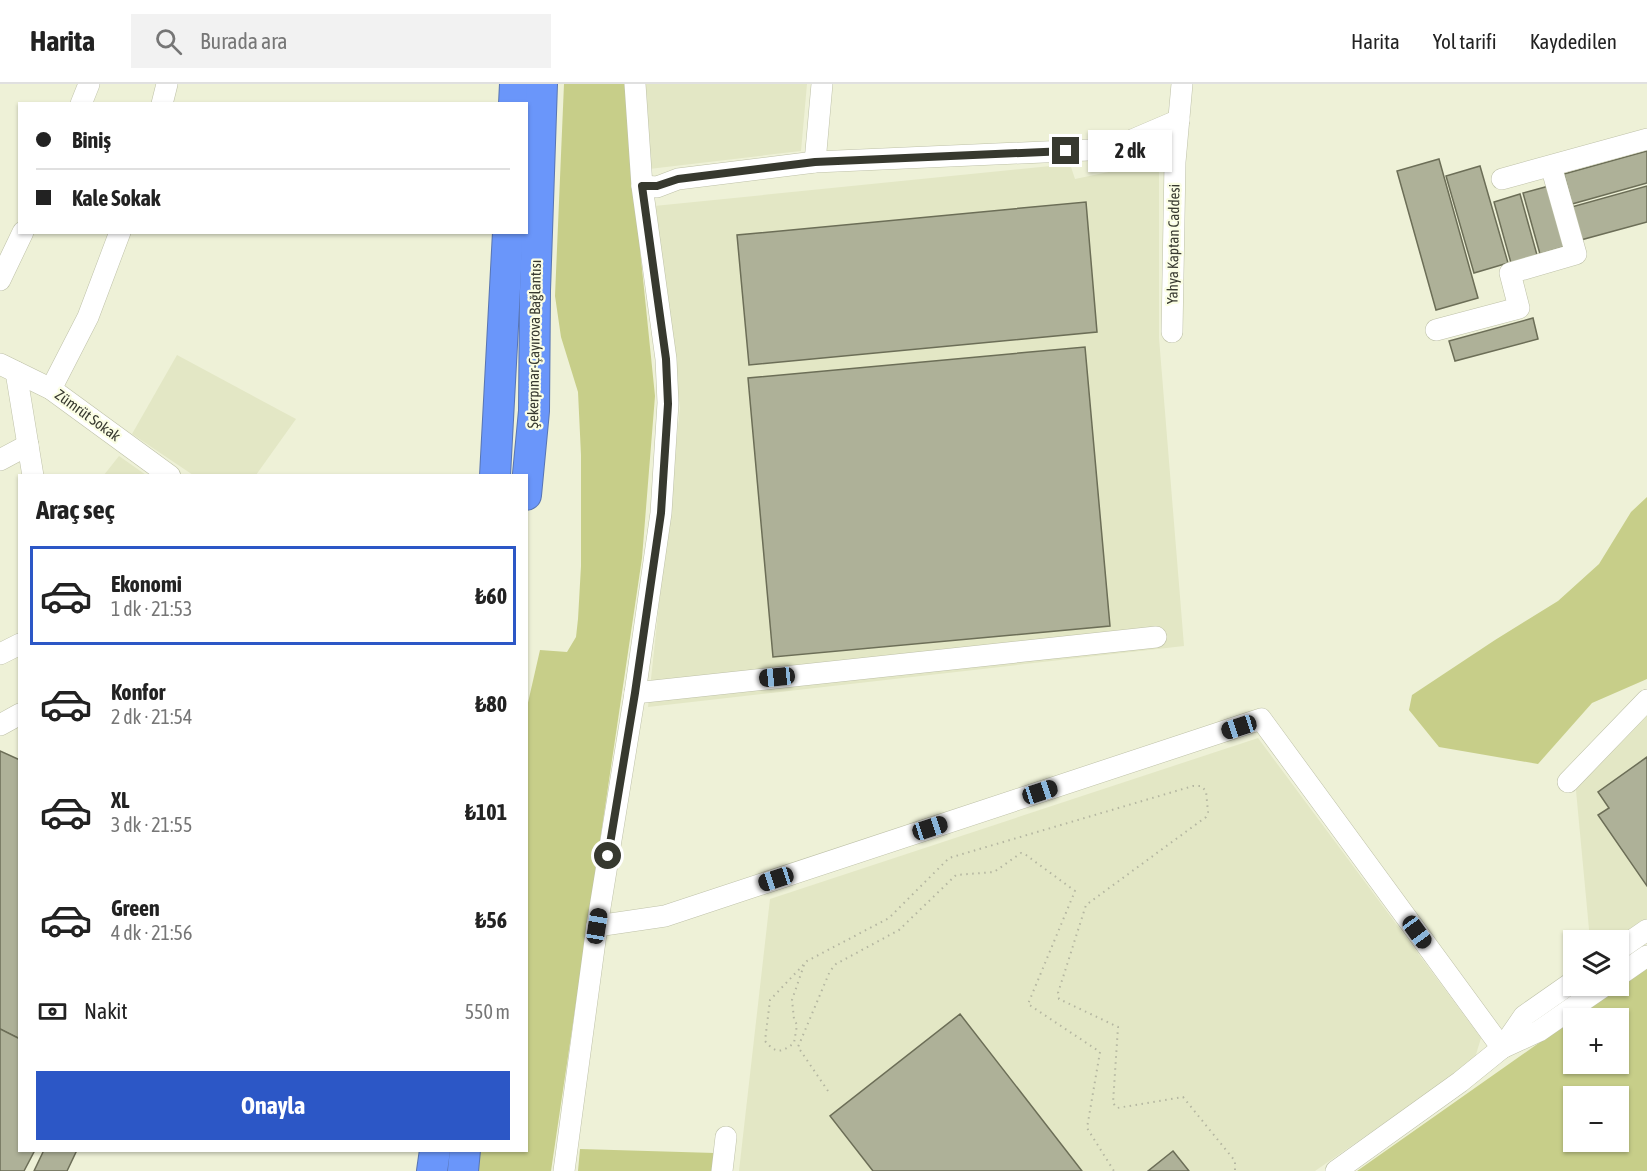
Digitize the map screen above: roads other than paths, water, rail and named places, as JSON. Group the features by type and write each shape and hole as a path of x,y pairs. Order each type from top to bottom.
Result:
{"highway":[{"path":"514,102 515,84"},
{"name":"Şekerpınar-Çayırova Bağlantısı","path":"528,474 534,411 535,291 542,84"},
{"name":"Şekerpınar-Çayırova Bağlantısı","path":"495,474 508,234"},
{"path":"432,1171 435,1152"},
{"path":"440,1171 441,1152"},
{"path":"463,1171 465,1152"}],"street":[{"path":"82,102 89,84"},
{"path":"162,102 167,84"},
{"path":"564,1171 597,926 635,693 661,513 668,404 666,359 642,186 635,84"},
{"path":"815,162 822,84"},
{"name":"Yahya Kaptan Caddesi","path":"1172,332 1175,162 1182,84"},
{"path":"642,186 657,186 678,179 815,162 1111,149 1179,120"},
{"path":"1502,180 1647,139"},
{"path":"1436,330 1519,308 1510,273 1576,254 1551,166"},
{"path":"0,280 22,234"},
{"path":"51,389 88,317 119,234"},
{"path":"8,368 28,445 33,474"},
{"name":"Zümrüt Sokak","path":"8,368 51,389 167,474"},
{"path":"0,460 28,445"},
{"path":"635,693 1155,637"},
{"path":"0,654 18,645"},
{"path":"1568,782 1647,700"},
{"path":"0,725 18,715"},
{"path":"597,926 665,916 1261,719 1502,1048"},
{"path":"1629,942 1647,930"},
{"path":"1629,968 1647,956"},
{"path":"1502,1048 1524,1016 1563,989"},
{"path":"1336,1171 1460,1082 1502,1048 1539,1031 1590,996"},
{"path":"722,1171 726,1137"}]}
